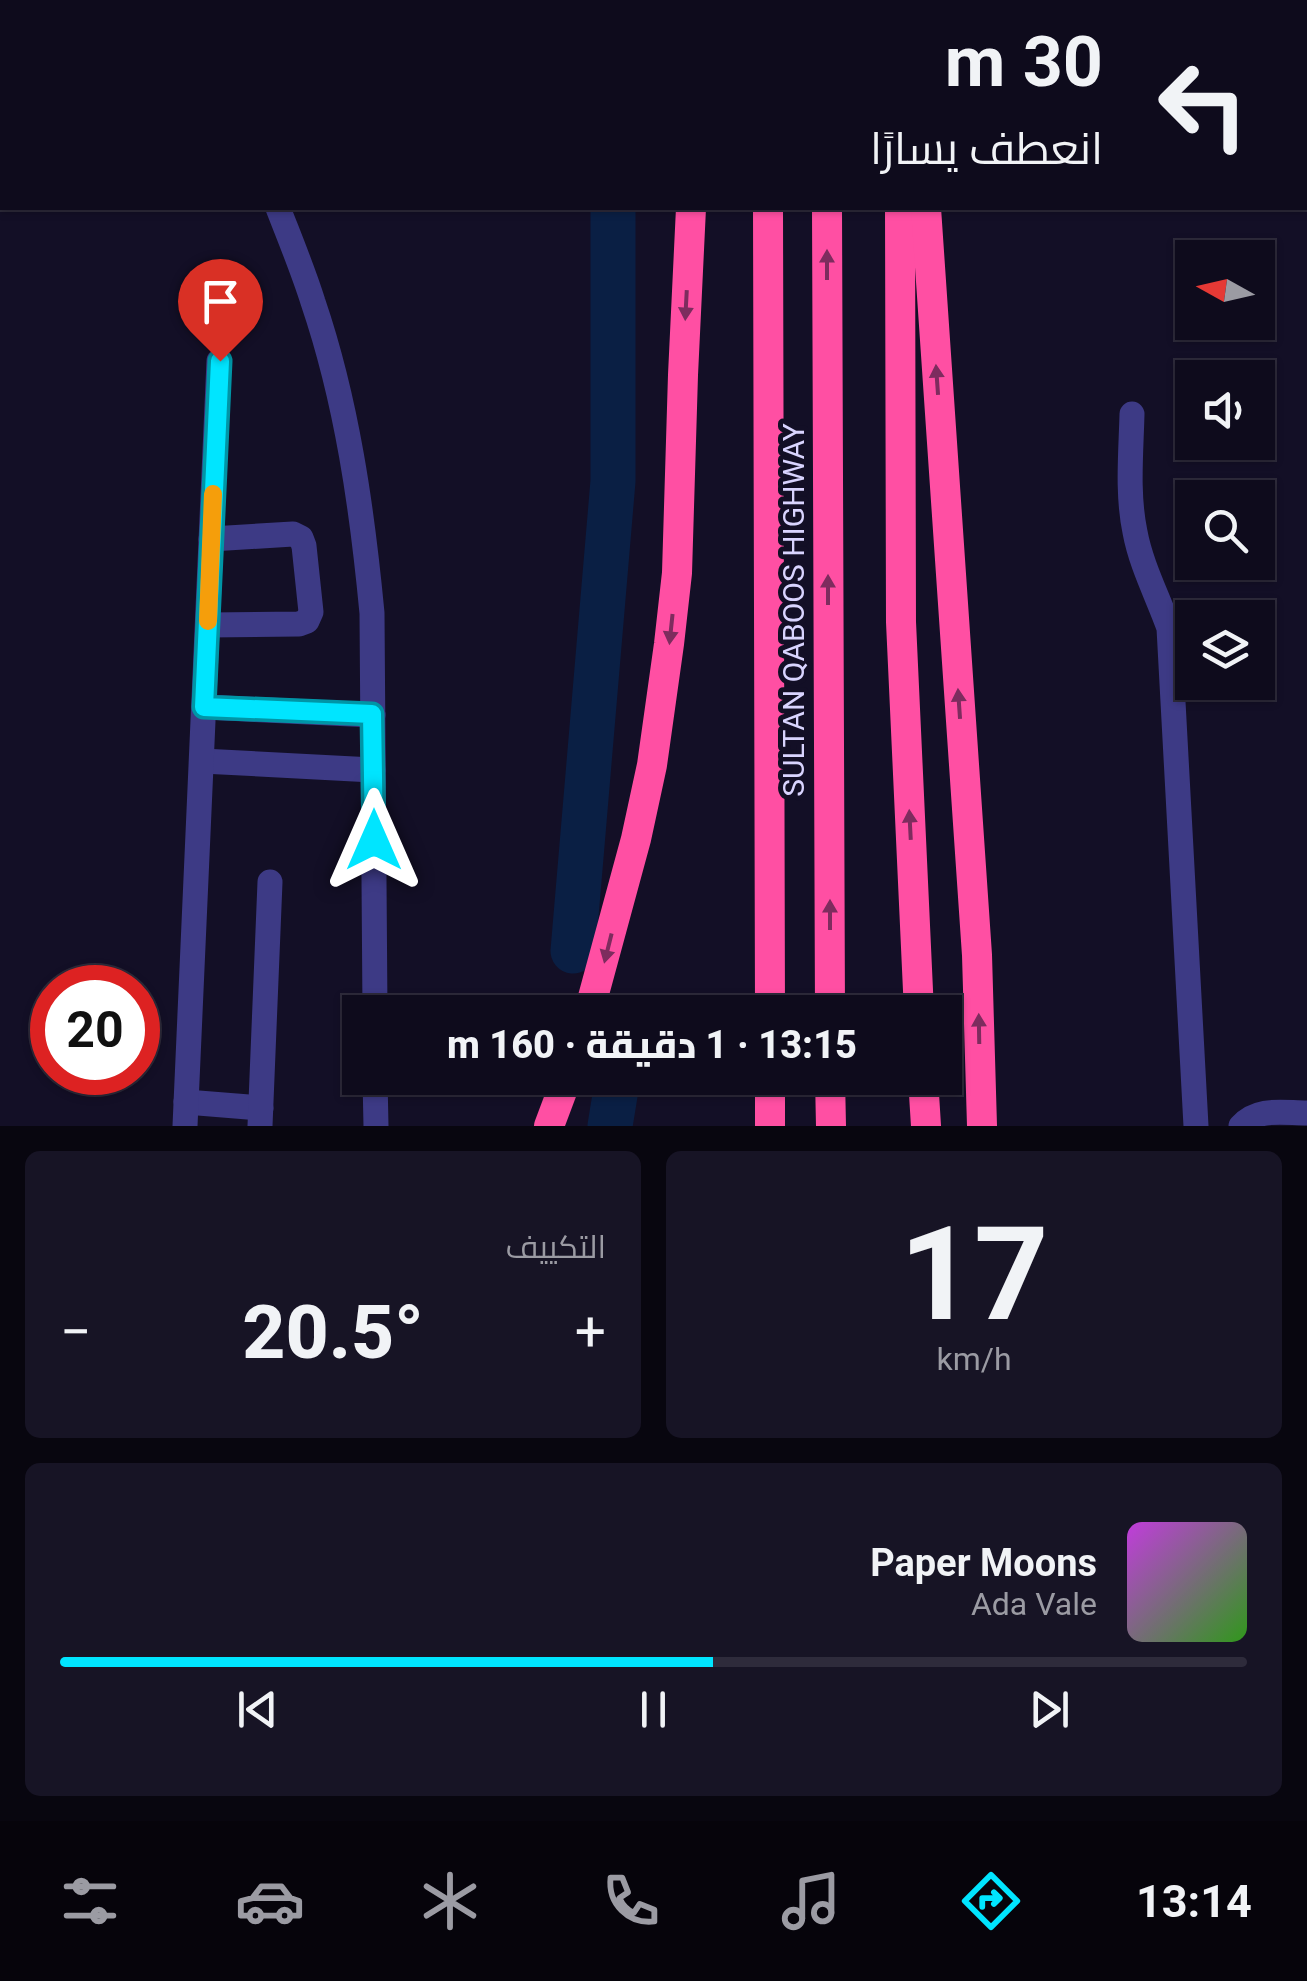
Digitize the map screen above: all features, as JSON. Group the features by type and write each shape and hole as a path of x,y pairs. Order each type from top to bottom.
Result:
{"highway":[{"path":"594,995 636,839 652,765 670,644 677,573 692,210"},
{"name":"SULTAN QABOOS HIGHWAY","path":"768,210 770,995"},
{"name":"SULTAN QABOOS HIGHWAY","path":"827,210 830,995"},
{"path":"900,210 902,622 918,995"},
{"path":"926,210 977,955 982,1126"},
{"path":"549,1126 561,1095"},
{"path":"770,1095 770,1126"},
{"path":"830,1095 830,1126"},
{"path":"924,1095 926,1126"}],"lane":[{"path":"279,210 314,304 335,380 357,488 372,613 375,995"},
{"path":"220,361 186,1114 261,1117 270,882"},
{"path":"1132,414 1130,484 1135,532 1169,628 1196,1126"},
{"path":"208,625 299,624 307,621 311,612 301,538 293,534 211,539"},
{"path":"204,707 372,714"},
{"path":"202,762 373,770"},
{"path":"376,1095 376,1126"},
{"path":"1241,1126 1260,1112 1307,1113"}],"waterway":[{"path":"573,951 613,481 613,210"},
{"path":"610,1126 615,1095"}],"slow traffic":[{"path":"208,621 213,494"}],"route":[{"path":"220,361 204,707 372,714 374,840"}]}
